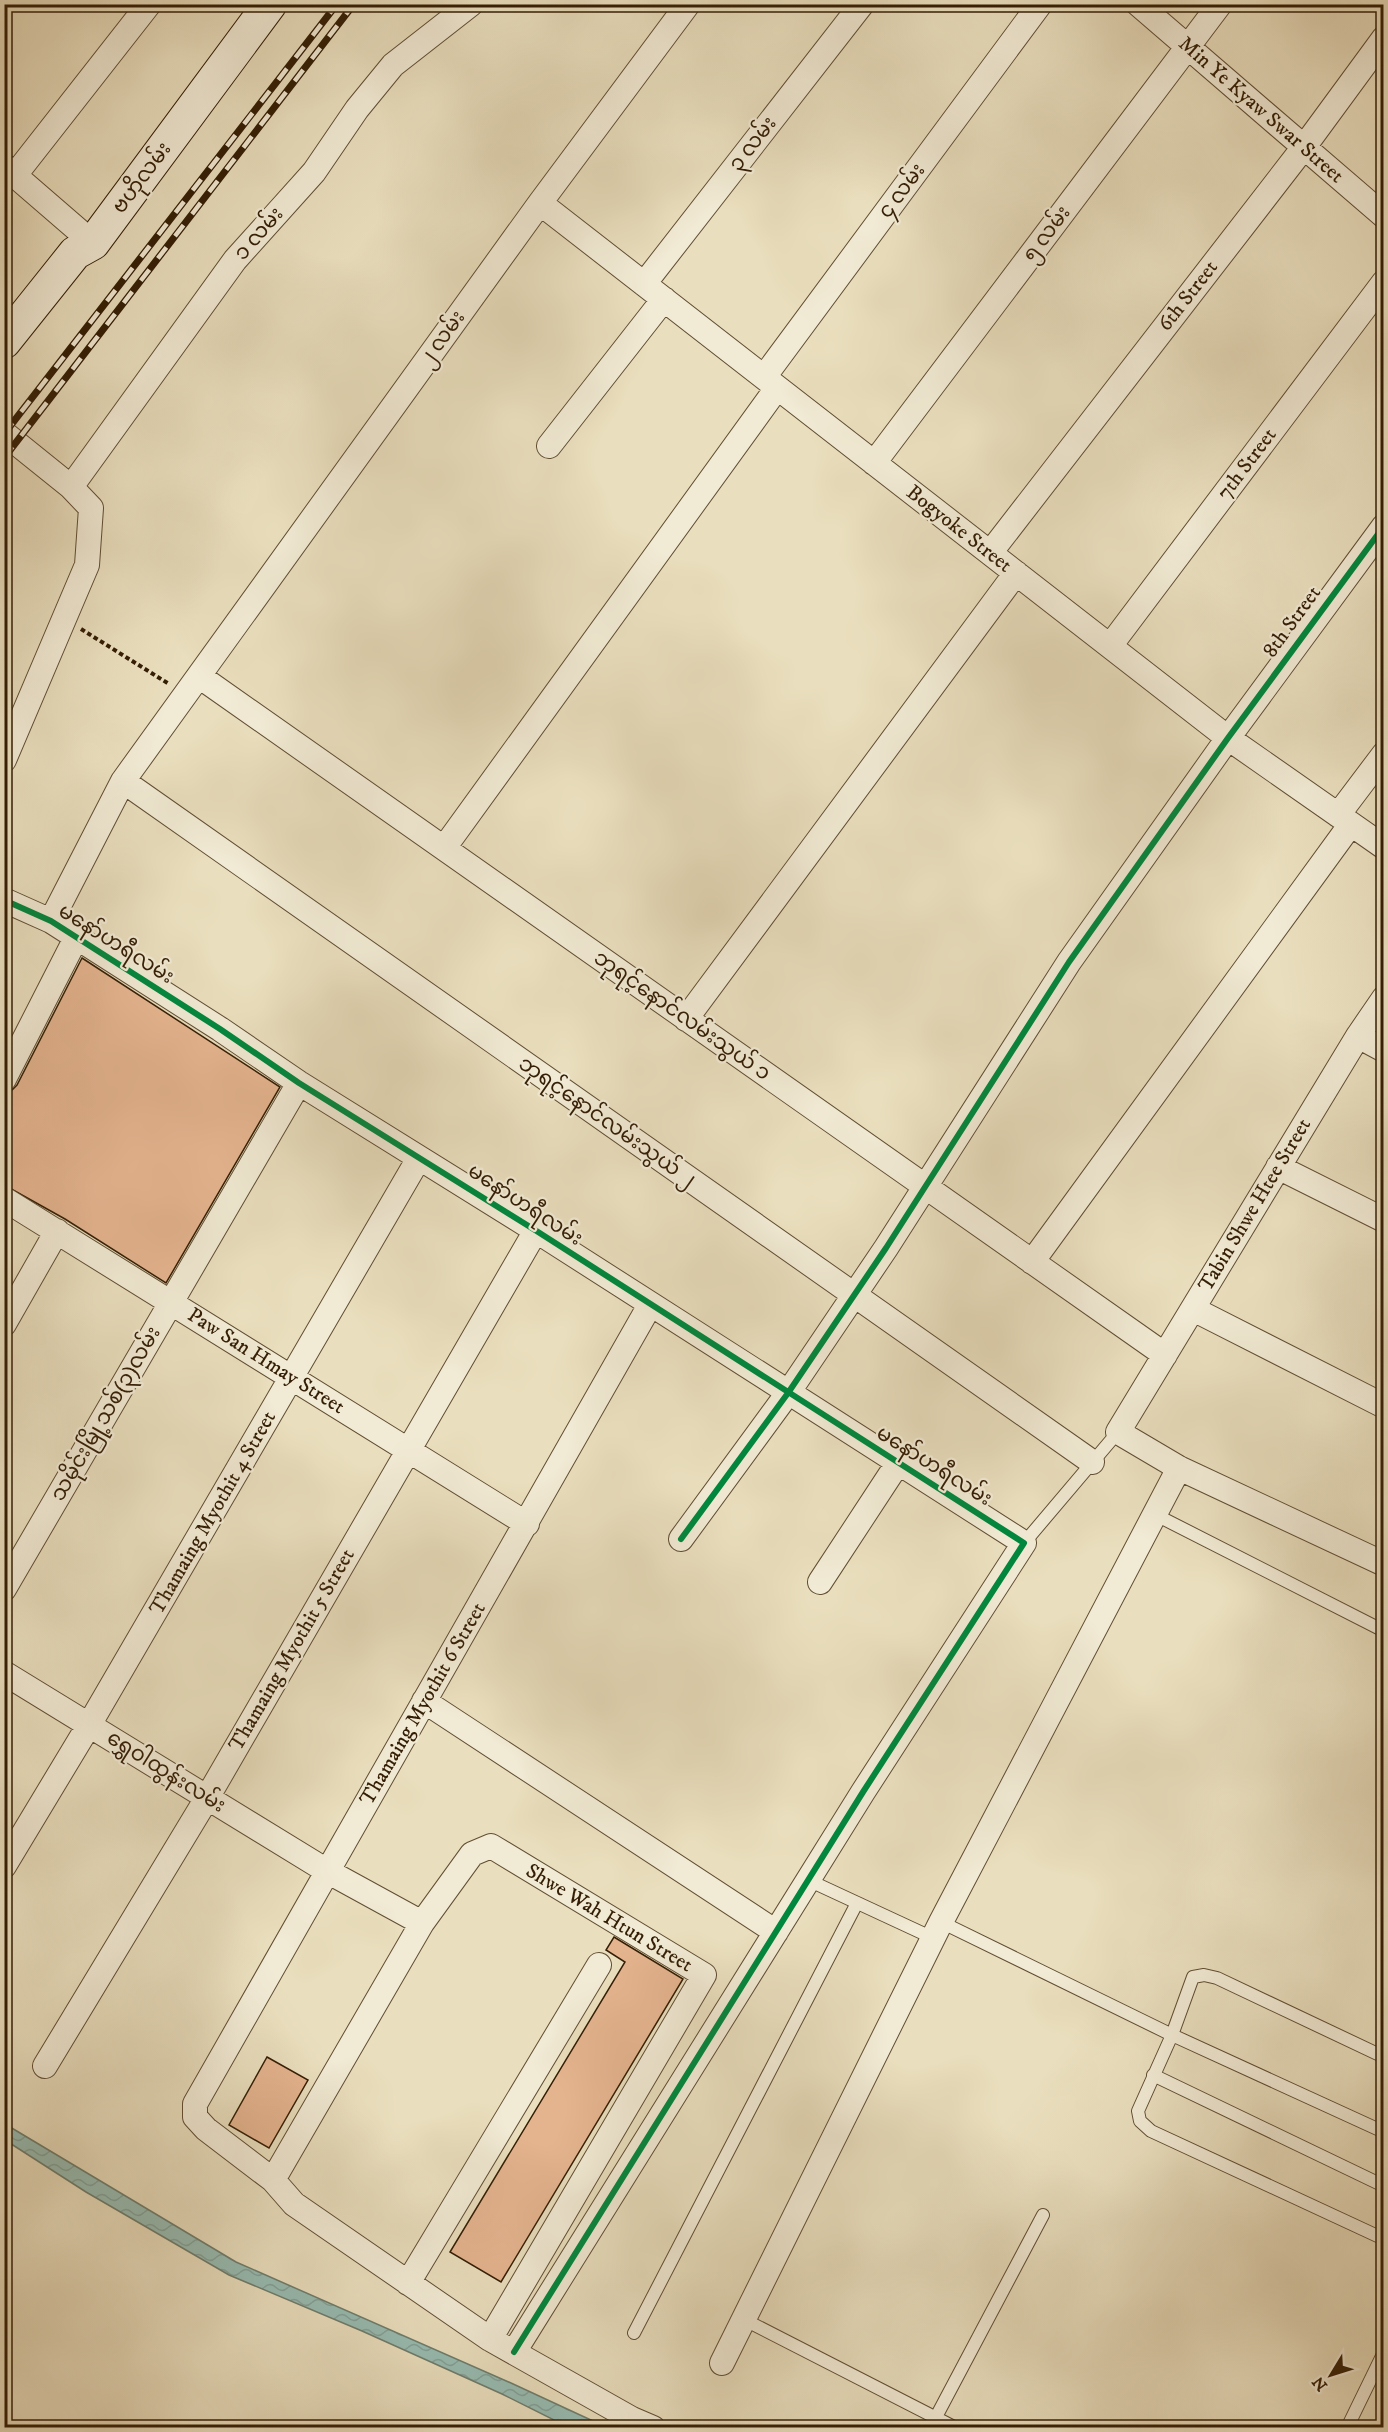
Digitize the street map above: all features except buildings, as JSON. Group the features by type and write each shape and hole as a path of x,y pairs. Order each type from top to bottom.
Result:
{"main road":[{"name":"ဗဟိုလမ်း","path":"4,342 75,253 93,243 270,4"},
{"path":"4,368 89,263 93,243"}],"street":[{"path":"93,243 10,170 149,4"},
{"name":"၁ လမ်း","path":"69,486 236,260 314,172 357,109 393,65 471,4"},
{"name":"၂ လမ်း","path":"51,921 123,781 540,203 688,4"},
{"name":"၃ လမ်း","path":"644,284 862,4"},
{"name":"၄ လမ်း","path":"444,848 1040,4"},
{"name":"Min Ye Kyaw Swar Street","path":"1138,4 1383,216"},
{"name":"၅ လမ်း","path":"874,463 1220,4"},
{"name":"6th Street","path":"990,553 1304,147 1383,38"},
{"name":"Bogyoke Street","path":"540,203 1228,738 1383,847"},
{"name":"7th Street","path":"1110,646 1383,282"},
{"path":"549,446 664,299"},
{"path":"4,433 69,486 91,508 87,565 4,760"},
{"name":"8th Street","path":"681,1539 788,1393 854,1295 1069,962 1228,738 1383,526"},
{"path":"686,1019 1016,573"},
{"name":"ဘုရင့်နောင်လမ်းသွယ် ၁","path":"192,686 444,848 1165,1355"},
{"path":"1032,1262 1344,820 1383,754"},
{"name":"ဘုရင့်နောင်လမ်းသွယ် ၂","path":"123,781 1092,1462"},
{"name":"မနော်ဟရီလမ်း","path":"4,900 51,921 220,1029 299,1083 1024,1543"},
{"path":"4,1079 76,938"},
{"name":"Tabin Shwe Htee Street","path":"1123,1423 1383,998"},
{"path":"1358,1036 1383,1050"},
{"name":"သမိုင်းမြို့သစ်(၃)လမ်း","path":"4,1589 299,1083"},
{"name":"Thamaing Myothit 4 Street","path":"4,1866 89,1725 419,1158"},
{"path":"1278,1167 1383,1220"},
{"name":"Paw San Hmay Street","path":"4,1198 527,1524"},
{"path":"4,1324 57,1231"},
{"name":"Thamaing Myothit 5 Street","path":"45,2066 207,1798 407,1449 535,1232"},
{"name":"Thamaing Myothit 6 Street","path":"273,2180 206,2129 195,2117 195,2104 650,1305"},
{"path":"1193,1308 1383,1406"},
{"path":"1123,1423 1179,1468 1383,1564"},
{"path":"820,1582 898,1463"},
{"path":"722,2363 937,1930 1179,1468"},
{"path":"514,2352 863,1792 1024,1543"},
{"name":"ရွှေဝါထွန်းလမ်း","path":"4,1673 327,1871"},
{"path":"424,1701 776,1932"},
{"name":"Shwe Wah Htun Street","path":"422,1923 472,1854 491,1846 704,1975 490,2339"},
{"path":"327,1871 422,1923 273,2180 294,2204 490,2339 632,2419 653,2427"},
{"path":"408,2283 599,1965"}],"lane":[{"path":"1024,1543 1123,1423"},
{"path":"1156,1515 1383,1631"},
{"path":"808,1880 857,1903 937,1930 1383,2132"},
{"path":"634,2333 857,1903"},
{"path":"1383,2056 1217,1978 1204,1975 1193,1977 1172,2035 1138,2111 1140,2121 1151,2131 1383,2239"},
{"path":"1153,2075 1383,2186"},
{"path":"936,2417 1043,2215"},
{"path":"743,2319 956,2427"},
{"path":"1347,2427 1383,2352"}],"path":[{"path":"65,619 192,686"}],"water":[{"path":"5,2124 236,2262 606,2427 568,2427 502,2394 362,2331 229,2275 86,2192 5,2140"}],"railway":[{"path":"4,434 337,4"},
{"path":"4,458 354,4"}],"cycle path":[{"path":"681,1539 788,1393 886,1248 1069,962 1228,738 1384,526"},
{"path":"4,900 51,921 220,1029 299,1083 535,1230 1024,1543 863,1792 514,2352"}]}
